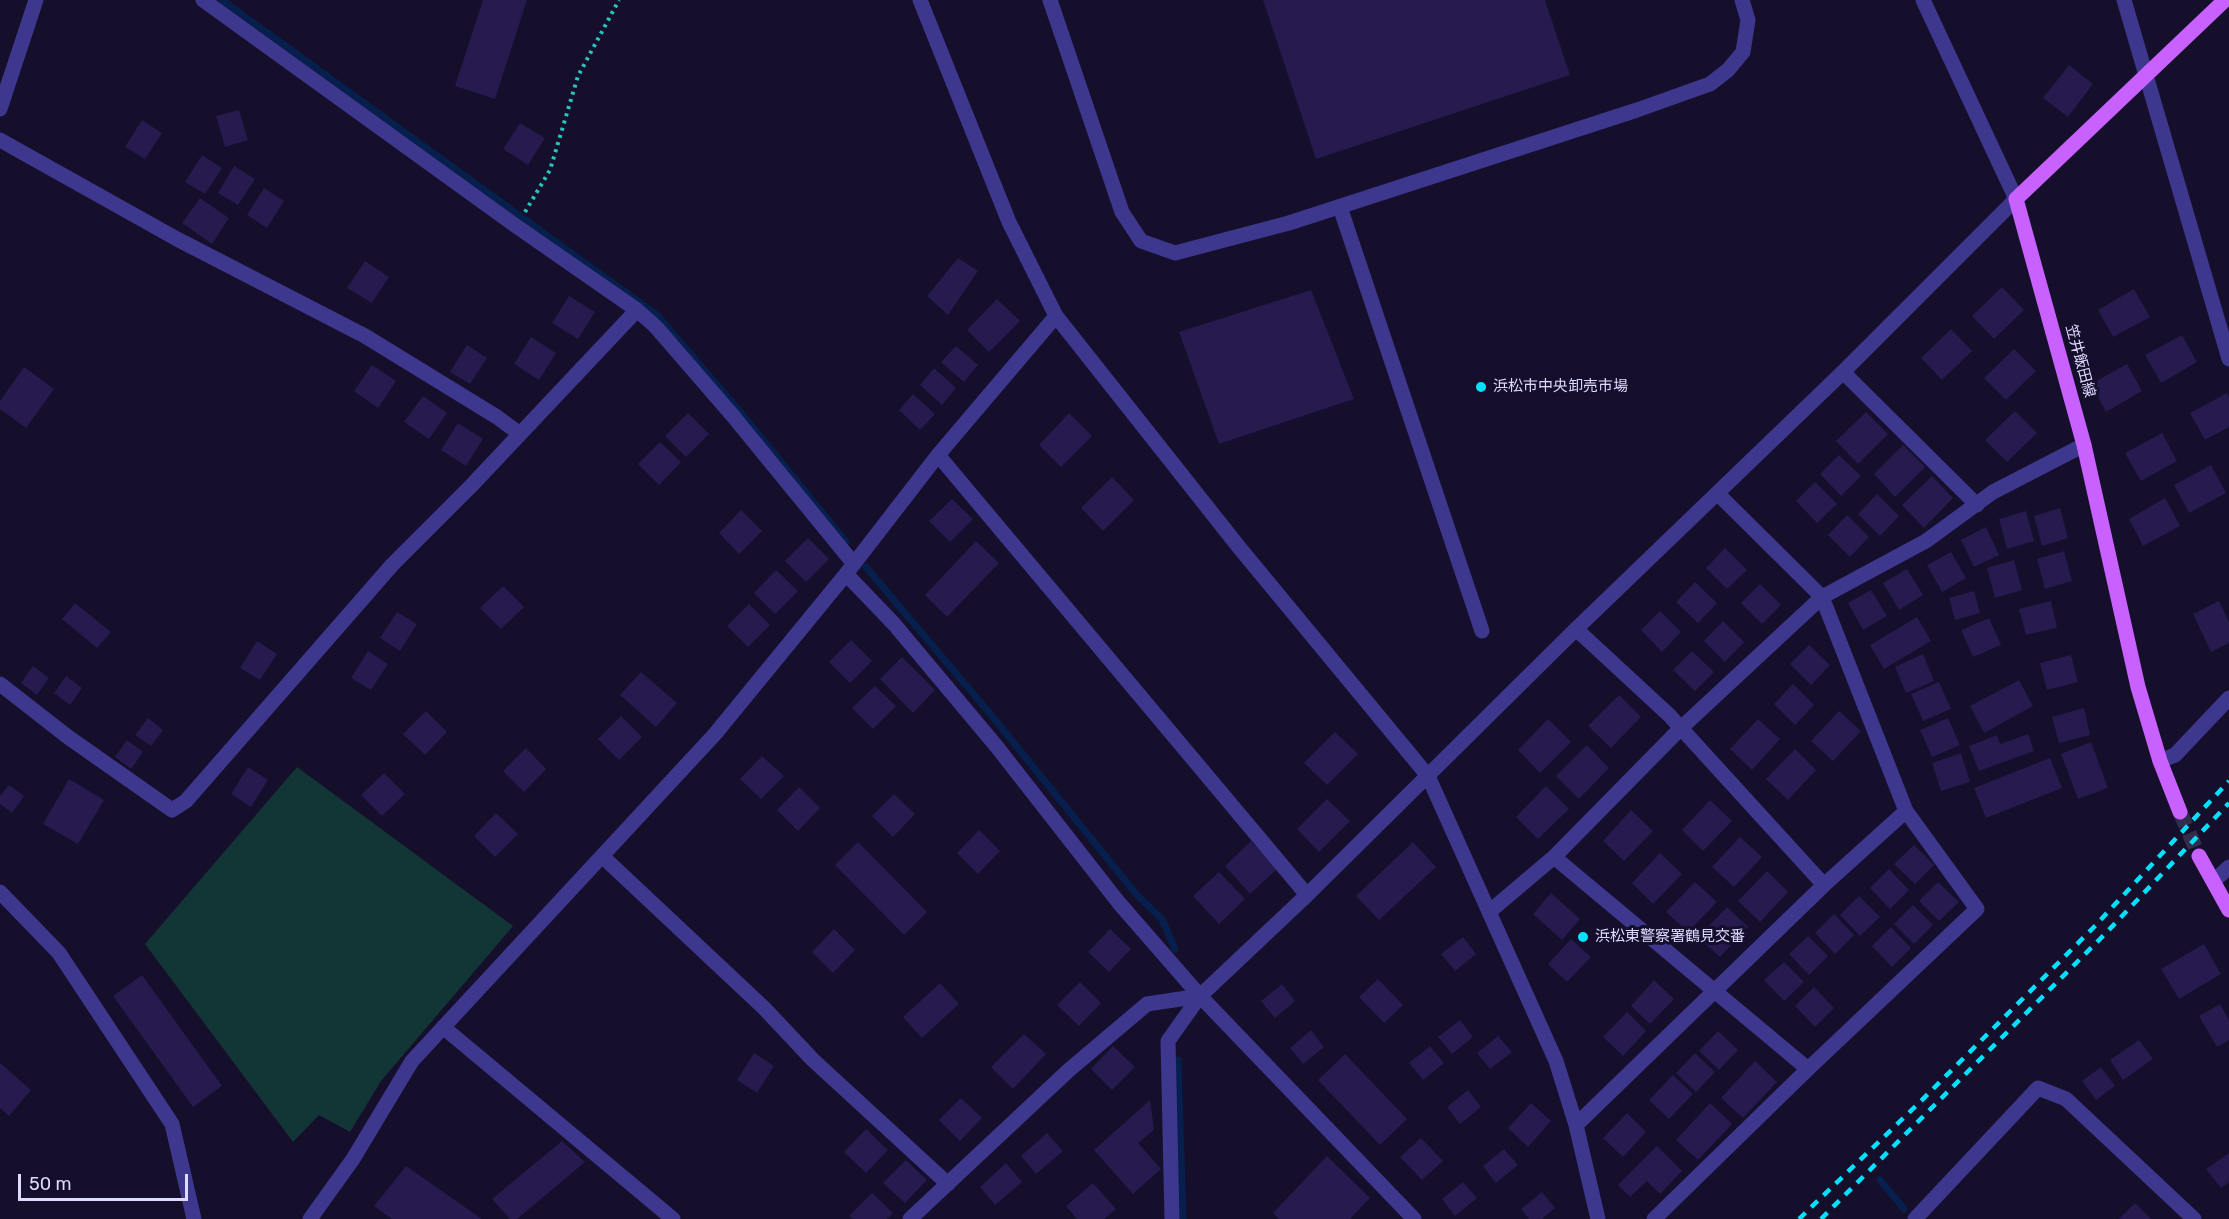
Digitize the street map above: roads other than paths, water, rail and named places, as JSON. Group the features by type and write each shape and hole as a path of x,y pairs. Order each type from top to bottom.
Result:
{"main road":[{"path":"2016,199 2225,0"},
{"name":"笠井飯田線","path":"2016,199 2084,445 2138,687 2160,760 2180,812"},
{"path":"2199,856 2229,910"}],"street":[{"path":"0,109 36,0"},
{"path":"203,0 516,226 637,310 656,327 725,407 850,569 997,747 1119,903 1200,996 1414,1219"},
{"path":"920,0 1009,222 1056,316 1238,546 1428,776 1556,1061 1576,1125 1598,1219"},
{"path":"1050,0 1122,212 1142,241 1175,253 1289,224 1638,110 1710,84 1728,70 1743,52 1748,20 1742,0"},
{"path":"1172,1219 1168,1041 1200,996 1307,896 1576,629 1843,372 2016,199 1923,0"},
{"path":"2124,0 2229,359"},
{"path":"0,140 177,239 365,336 497,417 520,434"},
{"path":"1340,207 1482,632"},
{"path":"0,684 172,810 186,801 392,565 471,486 637,310"},
{"path":"310,1219 353,1159 412,1061 715,734 850,569 938,455 1056,316"},
{"path":"1843,372 1977,504"},
{"path":"1489,912 1554,857 1681,728 1822,597 1926,541 1993,492 2084,445"},
{"path":"938,455 1307,896"},
{"path":"1654,1219 1977,909 1906,811 1822,597 1718,494"},
{"path":"1576,629 1681,728 1824,885"},
{"path":"2160,760 2175,755 2229,698"},
{"path":"1576,1125 1824,885 1906,811"},
{"path":"602,856 764,1008 813,1060 948,1184"},
{"path":"1554,857 1808,1069"},
{"path":"2214,881 2229,867"},
{"path":"0,892 59,953 171,1124 194,1219"},
{"path":"910,1219 1069,1070 1147,1004 1200,996"},
{"path":"442,1028 670,1218"},
{"path":"1915,1219 2038,1088 2066,1099 2194,1219"}],"waterway":[{"path":"222,0 657,315 742,414 846,542"},
{"path":"866,567 992,716 1137,895 1162,919 1175,949"},
{"path":"1178,1060 1183,1219"},
{"path":"1880,1180 1904,1209"}],"tunnel":[{"path":"2180,812 2199,856"}],"railway":[{"path":"1799,1219 1920,1102 2094,927 2229,781"},
{"path":"1821,1219 2106,933 2229,803"}],"place":[{"name":"浜松市中央卸売市場","path":"1481,387"},
{"name":"浜松東警察署鶴見交番","path":"1583,937"}]}
